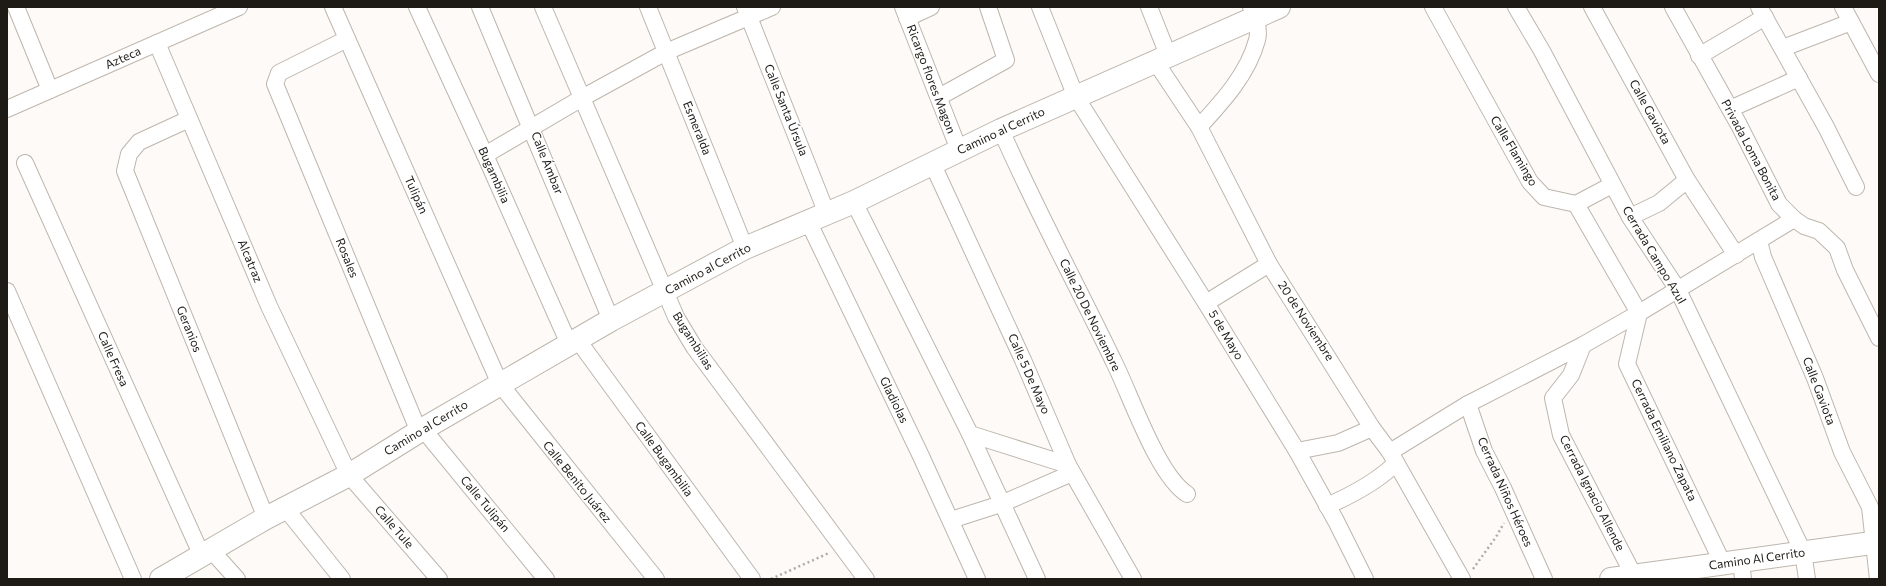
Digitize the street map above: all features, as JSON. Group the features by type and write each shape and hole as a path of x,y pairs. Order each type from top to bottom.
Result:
{"main road":[{"name":"Camino al Cerrito","path":"161,579 266,518 349,475 421,430 611,320 666,292 745,248 854,202 933,165 959,150 1001,130 1161,58 1253,12 1279,7"},
{"name":"Camino Al Cerrito","path":"1611,579 1691,574 1736,568 1803,552 1877,542"}],"street":[{"path":"16,7 50,90"},
{"name":"Azteca","path":"7,109 239,7"},
{"name":"Tulipán","path":"333,7 500,384"},
{"name":"Bugambilia","path":"417,7 573,342"},
{"name":"Calle Ámbar","path":"480,7 532,128 611,320"},
{"name":"Bugambilias","path":"543,7 676,317 694,347 866,579"},
{"name":"Esmeralda","path":"648,7 745,248"},
{"path":"485,155 582,98 666,52 747,12 772,7"},
{"path":"905,12 931,7"},
{"path":"938,97 1006,60 988,7"},
{"name":"5 de Mayo","path":"1040,7 1076,97 1297,451 1365,579"},
{"name":"20 de Noviembre","path":"1149,7 1161,58 1269,264 1372,428 1393,457 1466,576"},
{"name":"Calle Flamingo","path":"1433,7 1530,182 1544,197 1576,204"},
{"name":"Cerrada Campo Azul","path":"1516,7 1542,51 1630,217 1678,290 1803,552 1807,579"},
{"name":"Calle Gaviota","path":"1592,7 1687,180 1736,255"},
{"name":"Privada Loma Bonita","path":"1673,7 1699,56 1730,109 1779,204 1794,219 1804,226 1819,231 1837,248 1845,270 1879,338"},
{"path":"1843,7 1879,74"},
{"name":"Calle Santa Úrsula","path":"747,12 818,218"},
{"name":"Ricargo flores Magon","path":"905,12 959,150"},
{"path":"1198,127 1226,98 1247,64 1258,39 1253,12"},
{"path":"1699,56 1762,12 1783,48 1856,187"},
{"path":"1783,48 1851,22"},
{"name":"Rosales","path":"347,39 279,73 275,84 421,430"},
{"name":"Alcatraz","path":"157,43 269,306 349,475"},
{"path":"1730,109 1799,78"},
{"name":"Geranios","path":"189,119 139,142 129,154 125,171 266,518"},
{"name":"Calle 20 De Noviembre","path":"1001,130 1020,172 1114,361 1160,463 1181,490 1187,494"},
{"name":"Calle Fresa","path":"25,163 206,553 237,579"},
{"name":"Calle 5 De Mayo","path":"933,165 1023,360 1070,469 1133,579"},
{"path":"1630,217 1659,203 1687,180"},
{"path":"1612,185 1576,204 1639,313"},
{"path":"854,202 970,434 1001,504 1037,579"},
{"name":"Gladiolas","path":"818,218 977,579"},
{"path":"1327,506 1349,496 1380,477 1393,457 1468,404 1583,345 1678,290 1794,219"},
{"name":"Calle Gaviota","path":"1759,241 1763,257 1815,378 1842,452 1870,507 1877,542 1878,579"},
{"path":"1206,303 1269,264"},
{"path":"7,291 133,579"},
{"name":"Cerrada Emiliano Zapata","path":"1639,313 1627,364 1736,568"},
{"name":"Calle Bugambilia","path":"573,342 752,579"},
{"name":"Cerrada Ignacio Allende","path":"1583,345 1571,375 1553,398 1561,435 1621,578"},
{"name":"Calle Benito Juárez","path":"500,384 656,579"},
{"name":"Cerrada Niños Héroes","path":"1468,404 1484,451 1544,579"},
{"path":"1297,451 1338,443 1372,428"},
{"name":"Calle Tulipán","path":"421,430 546,579"},
{"path":"970,434 1070,469"},
{"path":"951,520 1001,504 1070,469"},
{"name":"Calle Tule","path":"349,475 439,579"},
{"path":"286,508 342,579"}],"path":[{"path":"1466,576 1496,537 1512,508"},
{"path":"771,579 842,547"}]}
